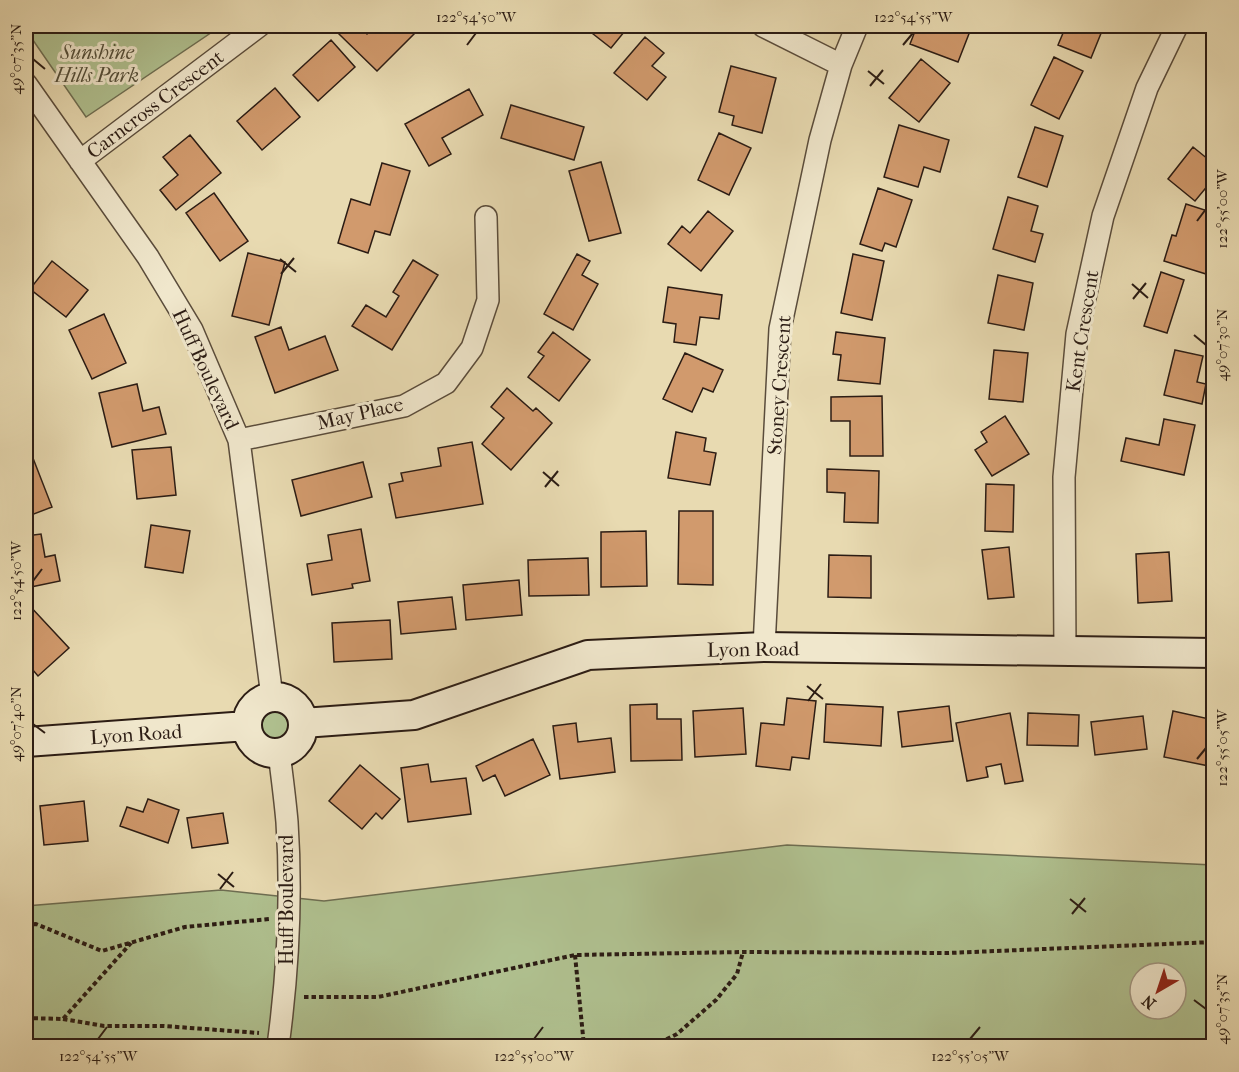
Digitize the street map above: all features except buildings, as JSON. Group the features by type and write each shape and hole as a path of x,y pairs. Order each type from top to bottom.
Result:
{"street":[{"name":"Carncross Crescent","path":"80,161 259,26"},
{"path":"763,26 841,65"},
{"name":"Stoney Crescent","path":"764,647 780,329 820,140 841,65 858,26"},
{"name":"Kent Crescent","path":"1065,652 1064,477 1077,334 1103,216 1147,88 1177,26"},
{"name":"Huff Boulevard","path":"26,84 148,257 192,330 239,440 272,697"},
{"name":"May Place","path":"239,440 404,406 446,382 472,348 488,300 486,216"},
{"name":"Lyon Road","path":"303,723 414,715 588,655 764,647 1214,653"},
{"path":"272,697 289,701 301,715 303,723 298,742 291,749 279,753 264,752 256,747 250,739 247,726 250,712 255,705 272,697"},
{"name":"Lyon Road","path":"26,742 247,726"},
{"name":"Huff Boulevard","path":"279,753 287,822 288,918 285,1000 279,1041"}],"path":[{"path":"26,925 36,924 102,951 185,927 288,918"},
{"path":"285,1000 306,996 378,997 575,955 743,951 948,953 1214,942"},
{"path":"63,1019 131,943"},
{"path":"653,1047 677,1034 716,1000 737,974 743,951"},
{"path":"575,955 584,1047"},
{"path":"26,1018 63,1019 105,1026 164,1026 279,1041"}],"green space":[{"name":"Sunshine Hills Park","path":"26,26 221,26 86,117 26,30"},
{"path":"274,710 286,715 291,727 286,739 274,744 262,739 257,727 262,715"},
{"path":"787,845 1213,865 1213,1046 26,1046 26,906 221,890 324,901"}]}
